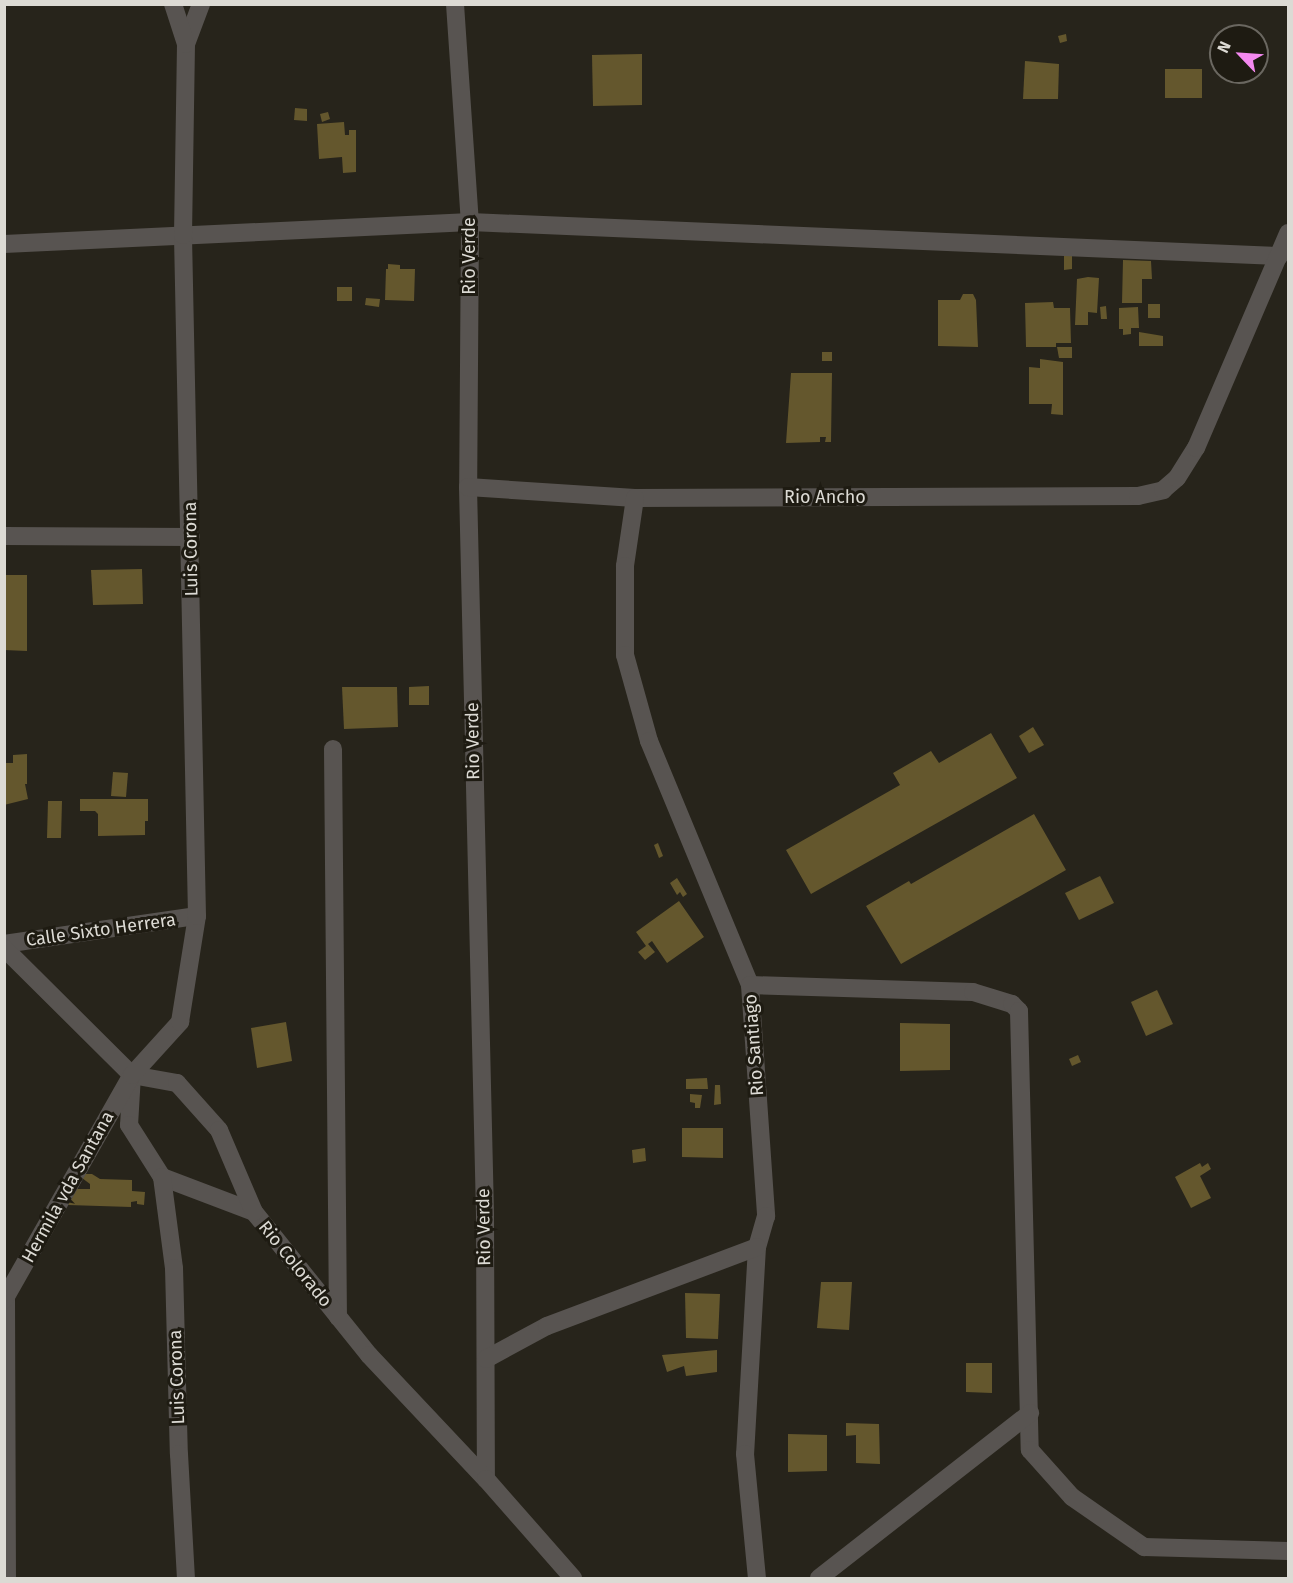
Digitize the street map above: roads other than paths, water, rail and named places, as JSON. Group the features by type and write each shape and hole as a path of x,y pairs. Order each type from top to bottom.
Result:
{"street":[{"name":"Luis Corona","path":"132,1075 180,1022 197,916 183,235 186,44 173,4"},
{"path":"186,44 201,4"},
{"name":"Rio Verde","path":"455,4 470,222 468,487 486,1359 486,1479"},
{"path":"4,244 470,222 1279,256 1288,233"},
{"name":"Rio Ancho","path":"468,487 635,498 1138,496 1163,489 1177,478 1196,448 1279,256"},
{"name":"Rio Santiago","path":"635,498 625,566 625,655 649,741 750,985 766,1216 757,1247 745,1454 757,1578"},
{"path":"4,536 191,537"},
{"path":"333,749 338,1317"},
{"name":"Calle Sixto Herrera","path":"4,946 197,916"},
{"path":"4,946 132,1075 177,1083 219,1130 254,1212"},
{"path":"750,985 973,992 1003,999 1019,1011 1030,1450 1072,1497 1144,1548 1288,1551"},
{"path":"132,1075 129,1125 162,1177"},
{"name":"Hermila vda Santana","path":"5,1299 132,1075"},
{"name":"Luis Corona","path":"162,1177 174,1268 179,1454 186,1578"},
{"name":"Rio Colorado","path":"162,1177 254,1212 369,1355 486,1479 573,1578"},
{"path":"486,1359 548,1326 757,1247"},
{"path":"5,1299 7,1578"},
{"path":"819,1578 1030,1413"}]}
